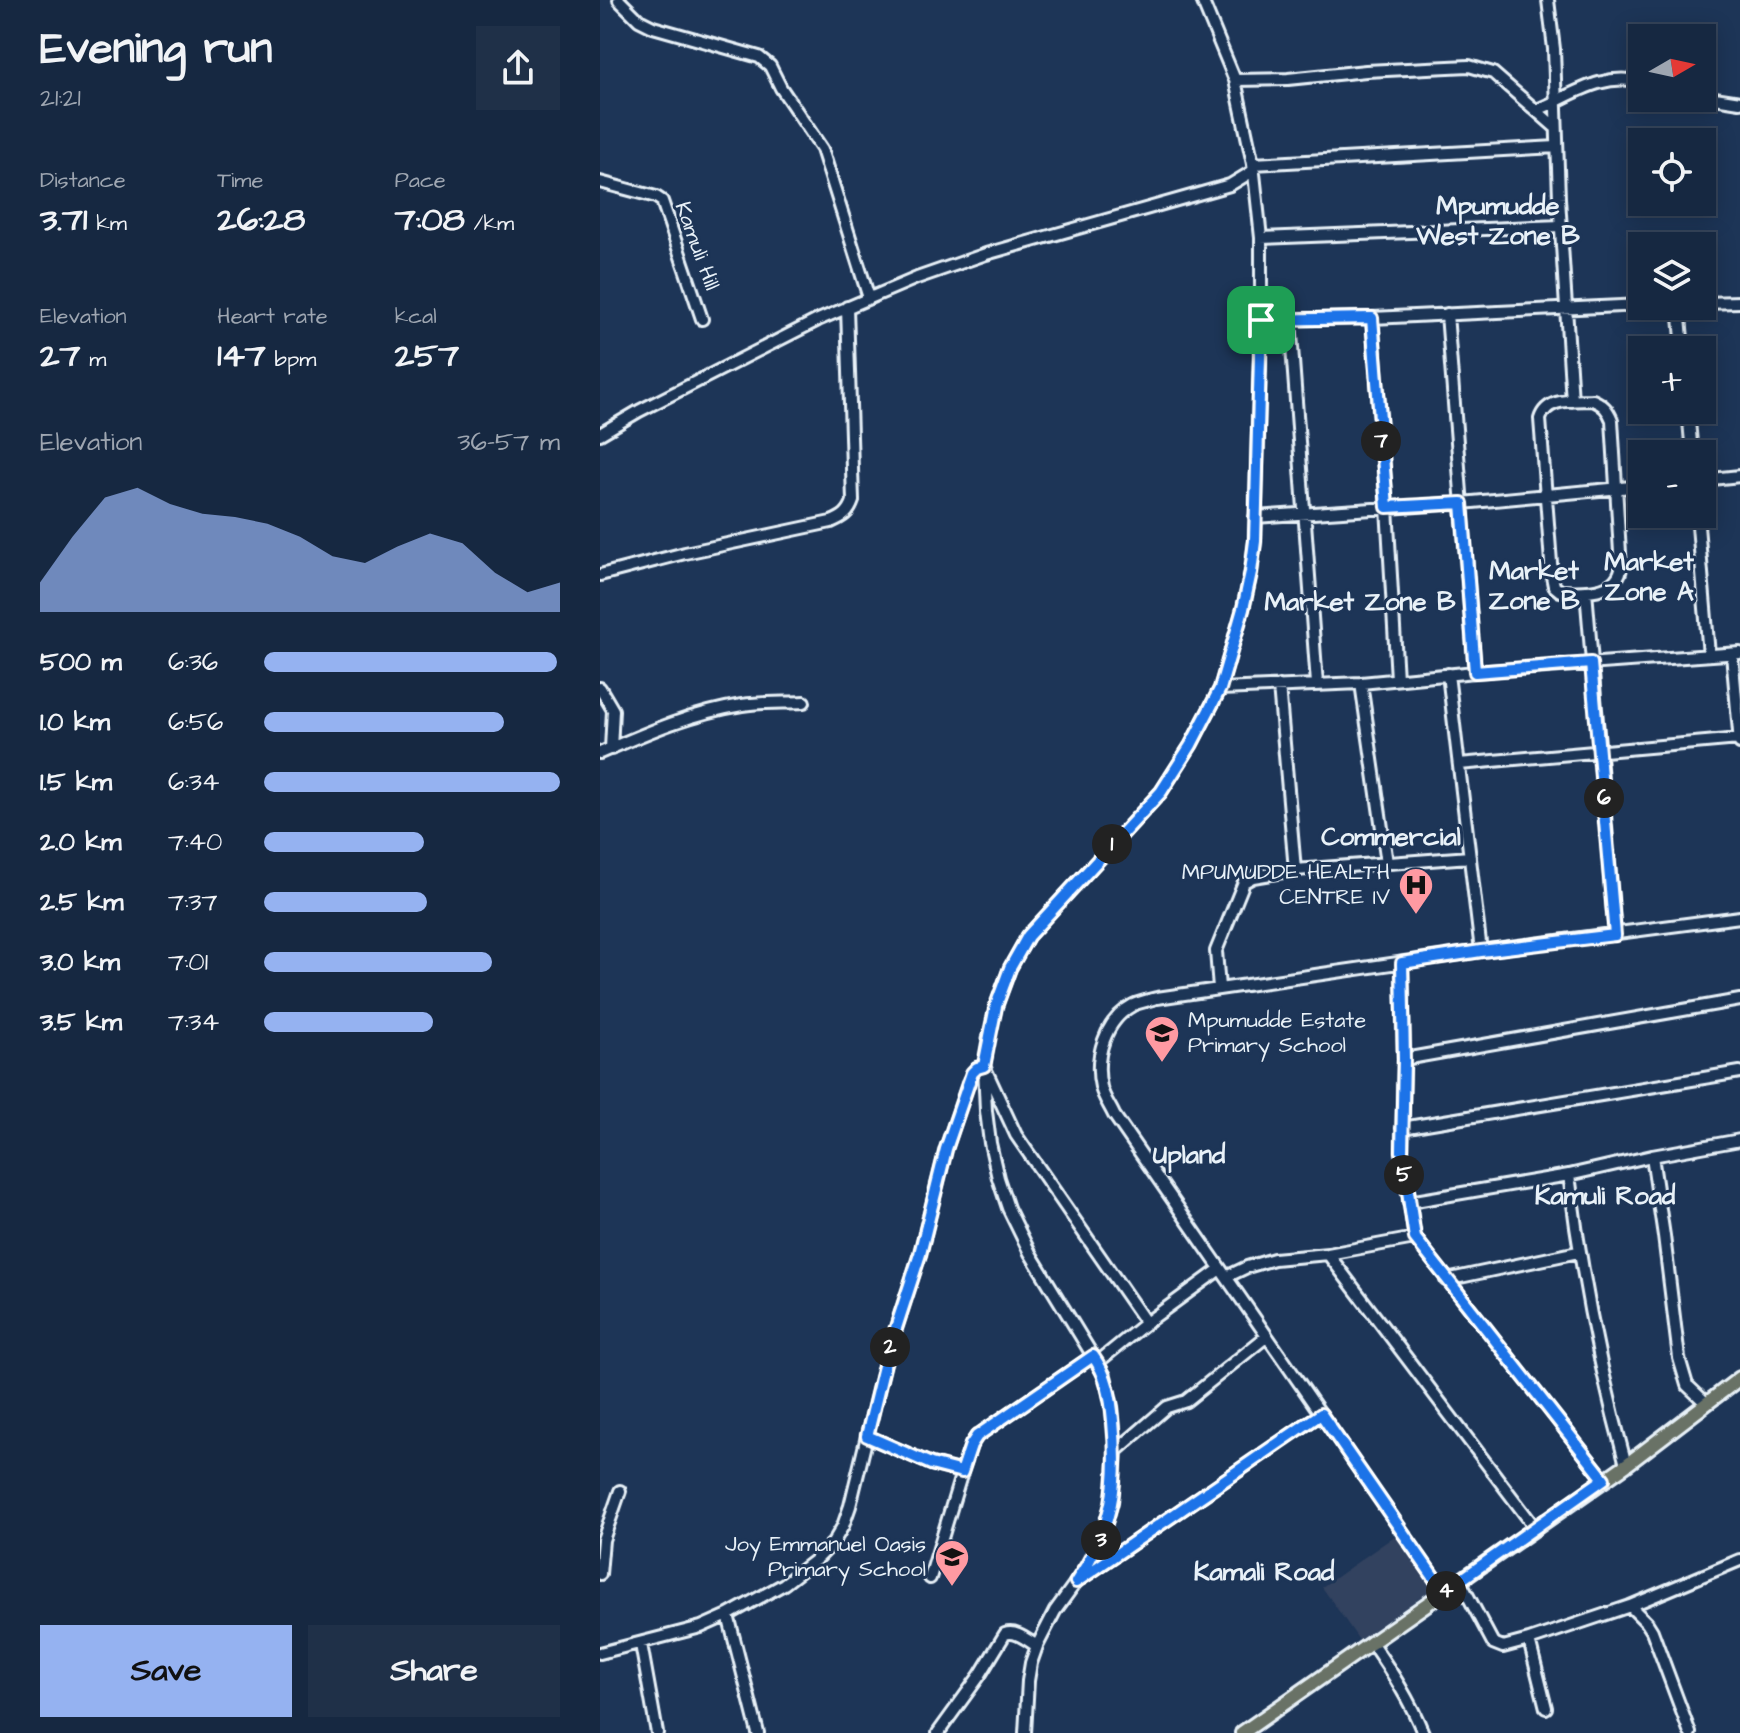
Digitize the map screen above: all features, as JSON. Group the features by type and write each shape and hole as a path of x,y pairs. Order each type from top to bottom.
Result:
{"main road":[{"path":"1242,1733 1626,1465 1740,1378"}],"street":[{"path":"619,0 639,20 653,27 759,57 770,66 822,149 869,298"},
{"path":"1027,1733 1028,1681 1037,1646 1055,1611 1099,1545 1112,1502 1116,1451 1109,1390 1096,1359 1036,1264 1008,1208 990,1143 984,1066 996,1006 1010,968 1028,936 1161,792 1191,745 1220,689 1251,572 1261,320 1261,238 1253,168 1235,80 1202,0"},
{"path":"1548,0 1554,49 1555,127 1572,401"},
{"path":"1235,80 1469,66 1493,73 1555,127"},
{"path":"1537,110 1603,81 1615,78 1628,80"},
{"path":"1716,98 1740,102"},
{"path":"600,434 639,411 847,307 917,278 986,254 1230,185 1253,168 1557,147"},
{"name":"Kamuli Hill","path":"600,182 662,201 702,319"},
{"path":"1230,185 1256,192"},
{"path":"1261,238 1561,226"},
{"path":"1716,303 1740,302"},
{"path":"1261,320 1628,306"},
{"path":"600,575 685,553 831,522 849,511 853,501 847,307"},
{"path":"1447,314 1475,672"},
{"path":"1372,318 1397,679"},
{"path":"1290,320 1317,684"},
{"path":"1593,400 1608,410 1612,420 1618,489 1619,576 1609,587 1560,591 1554,586 1552,576 1540,419 1542,410 1550,404 1593,400"},
{"path":"1716,479 1740,476"},
{"path":"1255,517 1628,488"},
{"path":"1698,528 1709,655"},
{"path":"1586,591 1615,935"},
{"path":"1220,689 1361,683 1736,653 1740,742 1459,764"},
{"path":"1448,674 1481,951"},
{"path":"1361,683 1387,863"},
{"path":"1279,686 1295,870"},
{"path":"600,688 613,710 614,719 605,751"},
{"path":"605,751 656,728 709,711 745,704 804,702"},
{"path":"1219,988 1216,951 1239,890 1244,882 1253,877 1295,870 1470,857"},
{"path":"1444,1592 1114,1115 1101,1089 1098,1064 1103,1041 1114,1021 1132,1006 1157,998 1740,917"},
{"path":"1402,963 1402,1151 1415,1238 1604,1479"},
{"path":"1404,1059 1740,1000"},
{"path":"984,1066 1016,1135 1146,1323"},
{"path":"600,1653 701,1627 728,1615 784,1584 833,1543 850,1506 885,1362 920,1254 946,1149 972,1073 984,1066"},
{"path":"1402,1128 1740,1072"},
{"path":"1409,1202 1569,1175 1740,1140"},
{"path":"1652,1156 1679,1358 1687,1385 1706,1403"},
{"path":"1569,1175 1578,1252 1626,1465"},
{"path":"930,1578 962,1472 977,1436 1223,1273 1260,1262 1328,1254 1415,1238"},
{"path":"1446,1280 1578,1252"},
{"path":"1328,1254 1536,1529"},
{"path":"1116,1451 1167,1407 1186,1401 1267,1336"},
{"path":"1076,1582 1321,1414"},
{"path":"867,1436 931,1464 962,1472"},
{"path":"600,1574 603,1540 620,1491"},
{"path":"1460,1581 1493,1643 1503,1647 1630,1606 1740,1560"},
{"path":"1630,1606 1652,1631 1690,1733"},
{"path":"728,1615 758,1733"},
{"path":"938,1733 1005,1634 1015,1633 1037,1646"},
{"path":"1529,1640 1546,1708"},
{"path":"1371,1642 1395,1677 1423,1733"},
{"path":"641,1644 657,1733"}],"shaded area":[{"path":"1399,1533 1436,1586 1359,1640 1322,1587"}],"place":[{"name":"MPUMUDDE HEALTH CENTRE IV","path":"1416,916"},
{"name":"Mpumudde Estate Primary School","path":"1162,1064"},
{"name":"Joy Emmanuel Oasis Primary School","path":"952,1588"}],"district":[{"name":"Mpumudde West Zone B","path":"1498,221"},
{"name":"Market Zone A","path":"1649,577"},
{"name":"Market Zone B","path":"1534,586"},
{"name":"Market Zone B","path":"1360,602"},
{"name":"Commercial","path":"1391,837"},
{"name":"Upland","path":"1189,1155"},
{"name":"Kamuli Road","path":"1605,1196"},
{"name":"Kamali Road","path":"1264,1572"}],"route":[{"path":"1372,318 1387,507 1462,503 1475,672 1591,663 1615,935 1402,963 1402,1151 1415,1238 1604,1479 1444,1592 1321,1414 1076,1582 1099,1545 1112,1502 1116,1475 1109,1390 1093,1356 977,1436 962,1472 912,1457 867,1436 885,1362 920,1254 946,1149 972,1073 984,1066 996,1006 1010,968 1028,936 1161,792 1191,745 1220,689 1243,609 1255,541 1261,320 1372,318"}]}
